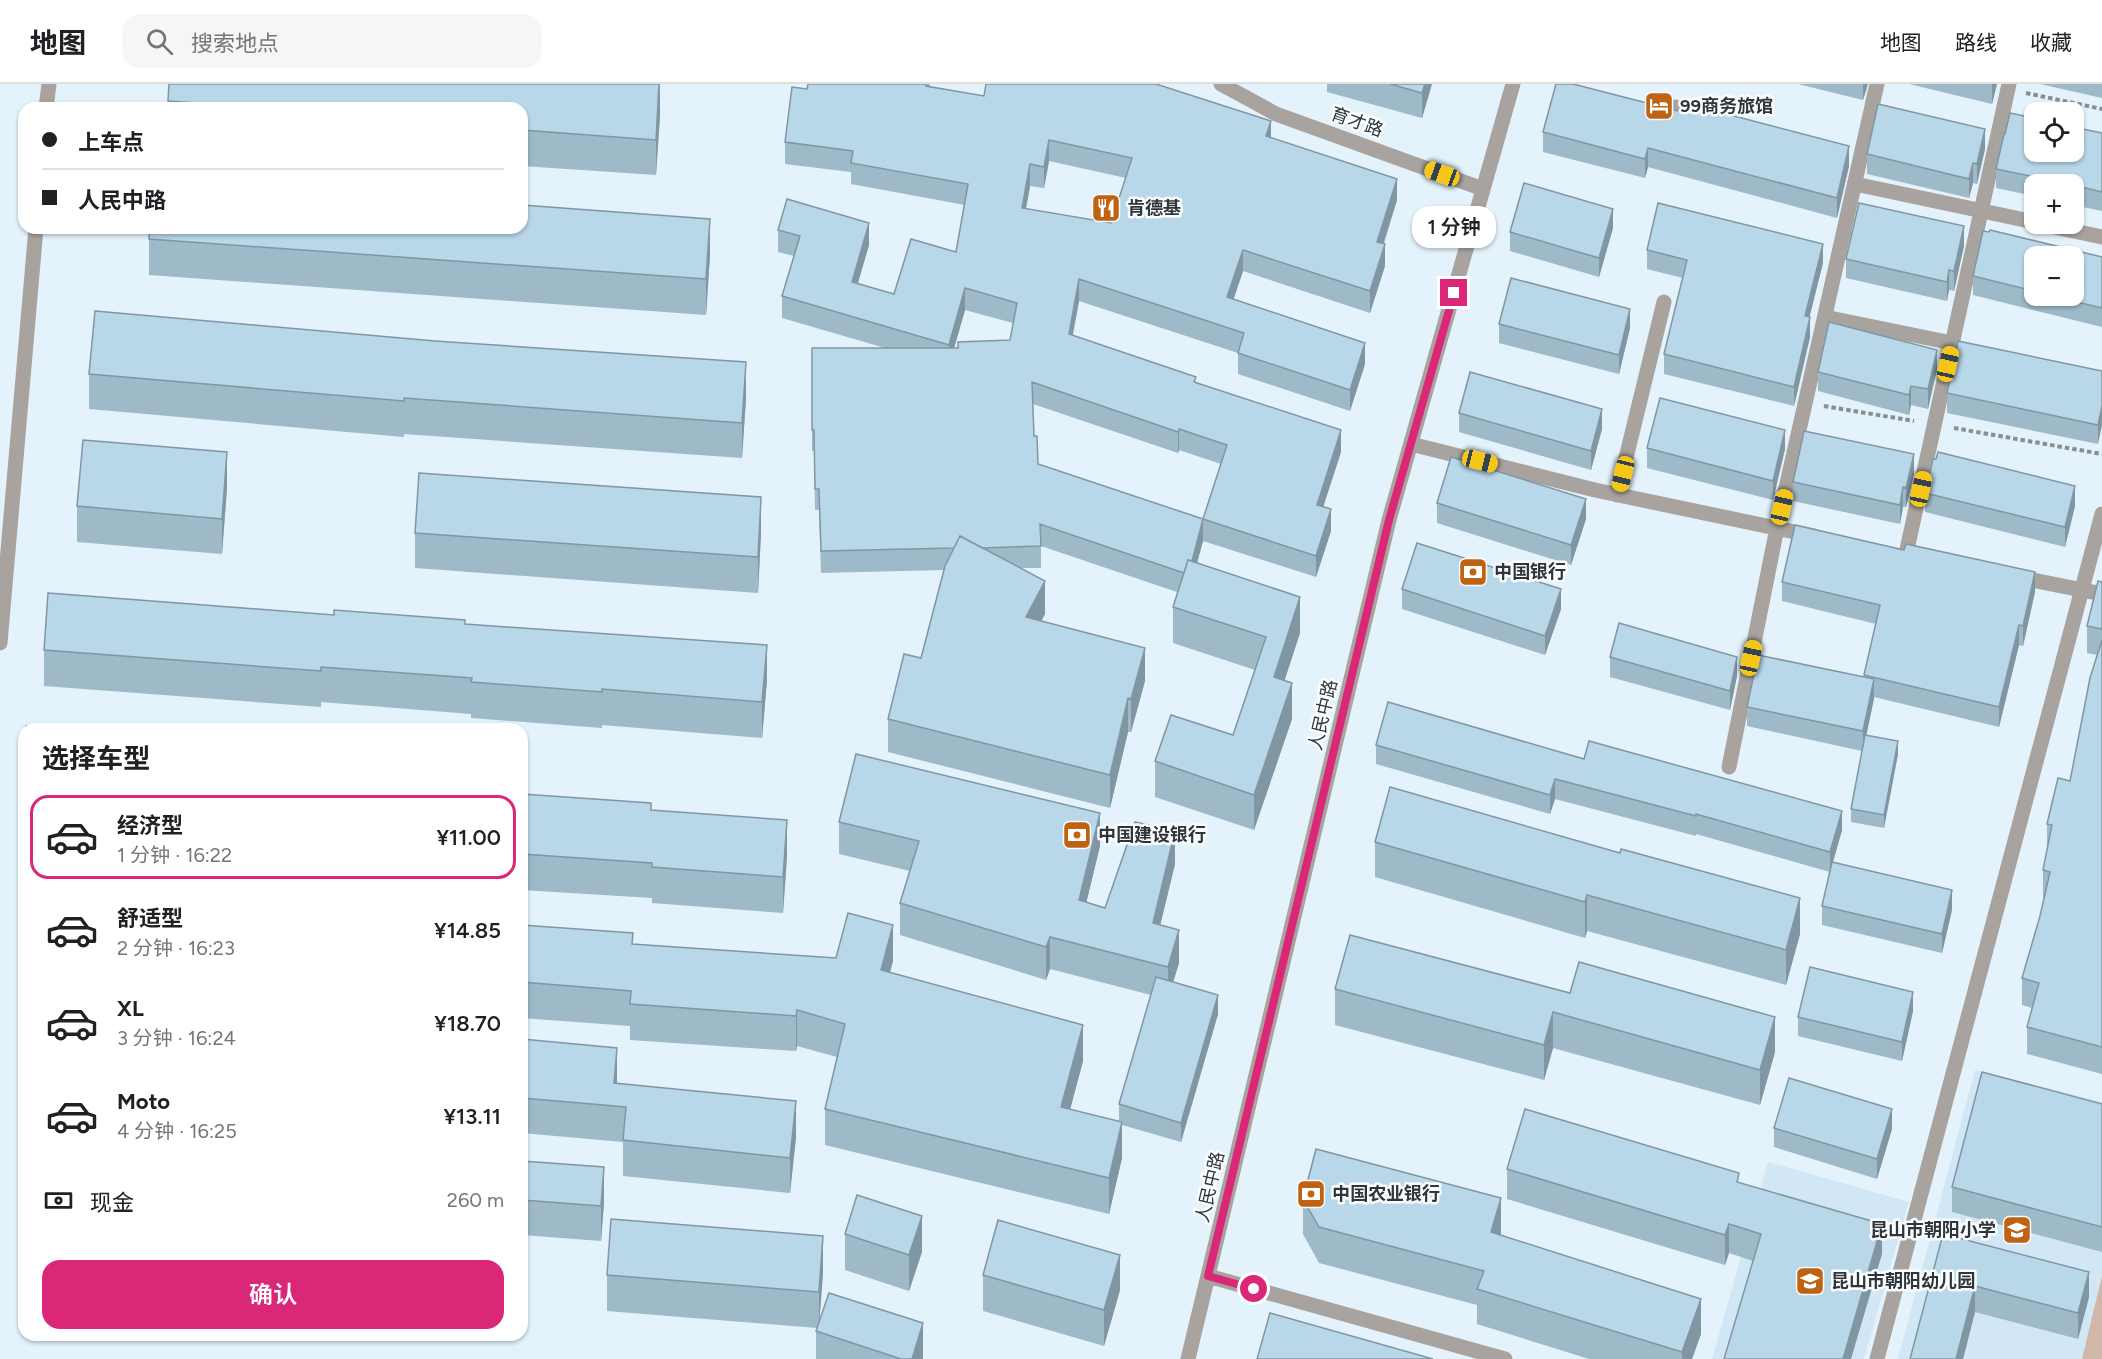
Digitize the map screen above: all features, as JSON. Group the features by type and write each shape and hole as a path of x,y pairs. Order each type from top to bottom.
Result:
{"street":[{"path":"47,102 49,84"},
{"name":"育才路","path":"1221,84 1276,114 1483,189"},
{"name":"人民中路","path":"1188,1359 1384,543 1513,84"},
{"path":"1729,767 1777,528 1855,184 1856,149 1877,84"},
{"path":"1906,554 2008,86"},
{"path":"1676,107 1723,118"},
{"path":"1855,184 2024,220"},
{"path":"2084,233 2102,237"},
{"path":"0,643 35,234"},
{"path":"1617,495 1664,302"},
{"path":"1825,317 1952,344"},
{"path":"1411,444 1617,495 1824,538"},
{"path":"1877,1359 2102,514"},
{"path":"1999,573 2102,594"},
{"path":"1208,1276 1505,1359"}],"path":[{"path":"2008,86 2102,109"}],"shaded area":[{"name":"昆山市朝阳小学","path":"1975,1070 2102,1102 2102,1359 1898,1359"},
{"name":"昆山市朝阳幼儿园","path":"1768,1162 1909,1202 1864,1359 1712,1359"},
{"path":"2102,1276 2102,1359 2082,1359"}],"building":[{"path":"169,84 659,84 656,140 528,130 528,102 168,101"},
{"path":"808,84 926,84 926,86 984,96 986,84 1156,84 1271,121 1266,136 1397,179 1377,242 1385,244 1370,291 1243,250 1227,297 1365,343 1350,390 1238,353 1244,333 1079,279 1069,334 1196,377 1194,382 1341,430 1317,505 1331,509 1316,556 1203,519 1192,561 1188,560 1184,573 1040,524 1041,546 982,548 960,536 954,548 821,551 819,489 815,489 814,430 812,430 812,348 958,348 958,342 1010,340 1017,303 965,288 949,345 782,296 800,236 778,230 787,199 869,223 852,282 894,294 911,239 956,252 968,184 851,163 853,151 785,142 792,87 807,89","holes":["1049,140 1132,158 1111,223 1022,208 1030,164 1044,167","1032,382 1178,432 1179,429 1227,445 1203,519 1038,464 1037,436 1034,436"]},
{"path":"1390,84 1425,84 1422,93"},
{"path":"1556,84 1573,84 1686,113 1688,104 1849,146 1837,198 1648,148 1645,159 1543,132"},
{"path":"1878,104 1985,129 1977,164 1973,163 1969,179 1867,154"},
{"path":"2010,113 2024,116 2024,162 2084,162 2084,129 2102,133 2102,192 2084,188 2084,174 2024,175 1996,169"},
{"path":"1524,183 1613,209 1599,258 1510,232"},
{"path":"1658,203 1823,244 1805,316 1810,317 1794,387 1664,354 1687,260 1647,250"},
{"path":"1859,203 1964,226 1954,271 1949,270 1947,282 1846,259"},
{"path":"528,205 710,219 706,279 149,239 149,234 528,234"},
{"path":"1990,230 2056,246 2024,246 2024,289 1973,276 1983,231 1989,232"},
{"path":"2084,253 2102,257 2102,308 2084,304"},
{"path":"1511,278 1630,309 1619,355 1499,324"},
{"path":"95,311 435,341 746,362 742,423 404,398 404,401 89,374"},
{"path":"1829,322 1937,350 1928,389 1911,386 1909,395 1818,372"},
{"path":"1958,341 2102,371 2102,406 2098,425 1947,393"},
{"path":"1470,372 1602,409 1591,451 1459,413"},
{"path":"1660,398 1785,430 1773,481 1647,448"},
{"path":"1804,431 1914,454 1906,488 1903,487 1900,505 1793,482"},
{"path":"83,440 227,452 222,519 77,506"},
{"path":"1938,452 2075,486 2065,527 1925,493 1933,459 1936,459"},
{"path":"1451,457 1586,499 1571,545 1437,503"},
{"path":"419,473 761,497 758,557 415,533"},
{"path":"1795,525 1904,550 1906,544 2035,572 2023,626 2019,625 1999,707 1864,675 1880,605 1782,582"},
{"path":"960,536 1045,581 1026,617 1145,648 1131,699 1128,698 1110,775 888,719 904,654 921,658 945,566"},
{"path":"1417,543 1561,589 1545,636 1402,589"},
{"path":"1188,560 1300,597 1274,677 1292,683 1254,795 1155,761 1171,715 1233,735 1266,637 1173,607"},
{"path":"2098,581 2102,582 2102,629 2087,626"},
{"path":"48,593 334,615 334,610 465,620 465,624 767,645 762,702 602,689 602,692 471,682 472,678 321,667 321,671 44,650"},
{"path":"1619,623 1737,657 1730,691 1610,657"},
{"path":"2102,640 2102,1047 2027,1027 2039,983 2022,978 2050,872 2043,870 2052,825 2047,824 2058,778 2070,781 2090,678"},
{"path":"1758,655 1874,679 1863,731 1747,707"},
{"path":"1388,702 1584,759 1589,741 1842,811 1830,852 1696,814 1696,816 1555,779 1550,795 1376,745"},
{"path":"1865,735 1898,741 1884,815 1851,809"},
{"path":"856,754 1100,813 1079,900 1105,908 1135,822 1175,831 1153,923 1179,930 1168,967 1050,937 1046,947 900,903 919,841 839,822"},
{"path":"1390,787 1620,853 1621,849 1800,898 1786,950 1587,895 1585,902 1375,842"},
{"path":"528,794 651,803 651,810 787,820 783,877 652,867 652,863 528,854"},
{"path":"1832,862 1952,890 1942,934 1822,906"},
{"path":"848,913 893,925 881,970 1083,1025 1061,1107 1122,1122 1109,1178 825,1109 845,1024 797,1010 796,1016 630,1004 631,991 528,982 528,925 633,933 632,944 836,958"},
{"path":"1350,935 1570,993 1579,962 1775,1017 1760,1070 1553,1012 1544,1045 1335,989"},
{"path":"1810,967 1913,992 1902,1042 1798,1017"},
{"path":"1156,977 1218,995 1181,1123 1119,1104"},
{"path":"528,1040 617,1048 614,1083 796,1101 790,1158 623,1140 626,1107 528,1099"},
{"path":"1982,1072 2102,1104 2102,1227 1952,1187"},
{"path":"1789,1078 1892,1109 1877,1159 1774,1128"},
{"path":"1525,1109 1739,1173 1737,1182 1882,1224 1843,1359 1724,1359 1761,1234 1729,1224 1725,1235 1507,1169"},
{"path":"1316,1149 1501,1198 1491,1232 1701,1299 1682,1352 1477,1289 1484,1271 1319,1227 1303,1199"},
{"path":"528,1161 604,1167 601,1206 528,1200"},
{"path":"857,1195 922,1216 909,1255 845,1234"},
{"path":"611,1219 823,1236 819,1292 607,1275"},
{"path":"998,1220 1120,1255 1104,1310 983,1275"},
{"path":"1943,1234 2089,1272 2078,1313 1975,1286 1956,1359 1910,1359"},
{"path":"829,1293 923,1323 912,1359 901,1359 816,1331"},
{"path":"1270,1313 1433,1359 1257,1359"}],"place":[{"name":"99商务旅馆","path":"1659,106"},
{"name":"肯德基","path":"1106,208"},
{"name":"中国银行","path":"1473,572"},
{"name":"中国建设银行","path":"1077,835"},
{"name":"中国农业银行","path":"1311,1194"},
{"name":"昆山市朝阳小学","path":"2017,1230"},
{"name":"昆山市朝阳幼儿园","path":"1810,1281"}],"route":[{"path":"1254,1289 1208,1276 1389,520 1454,293"}]}
